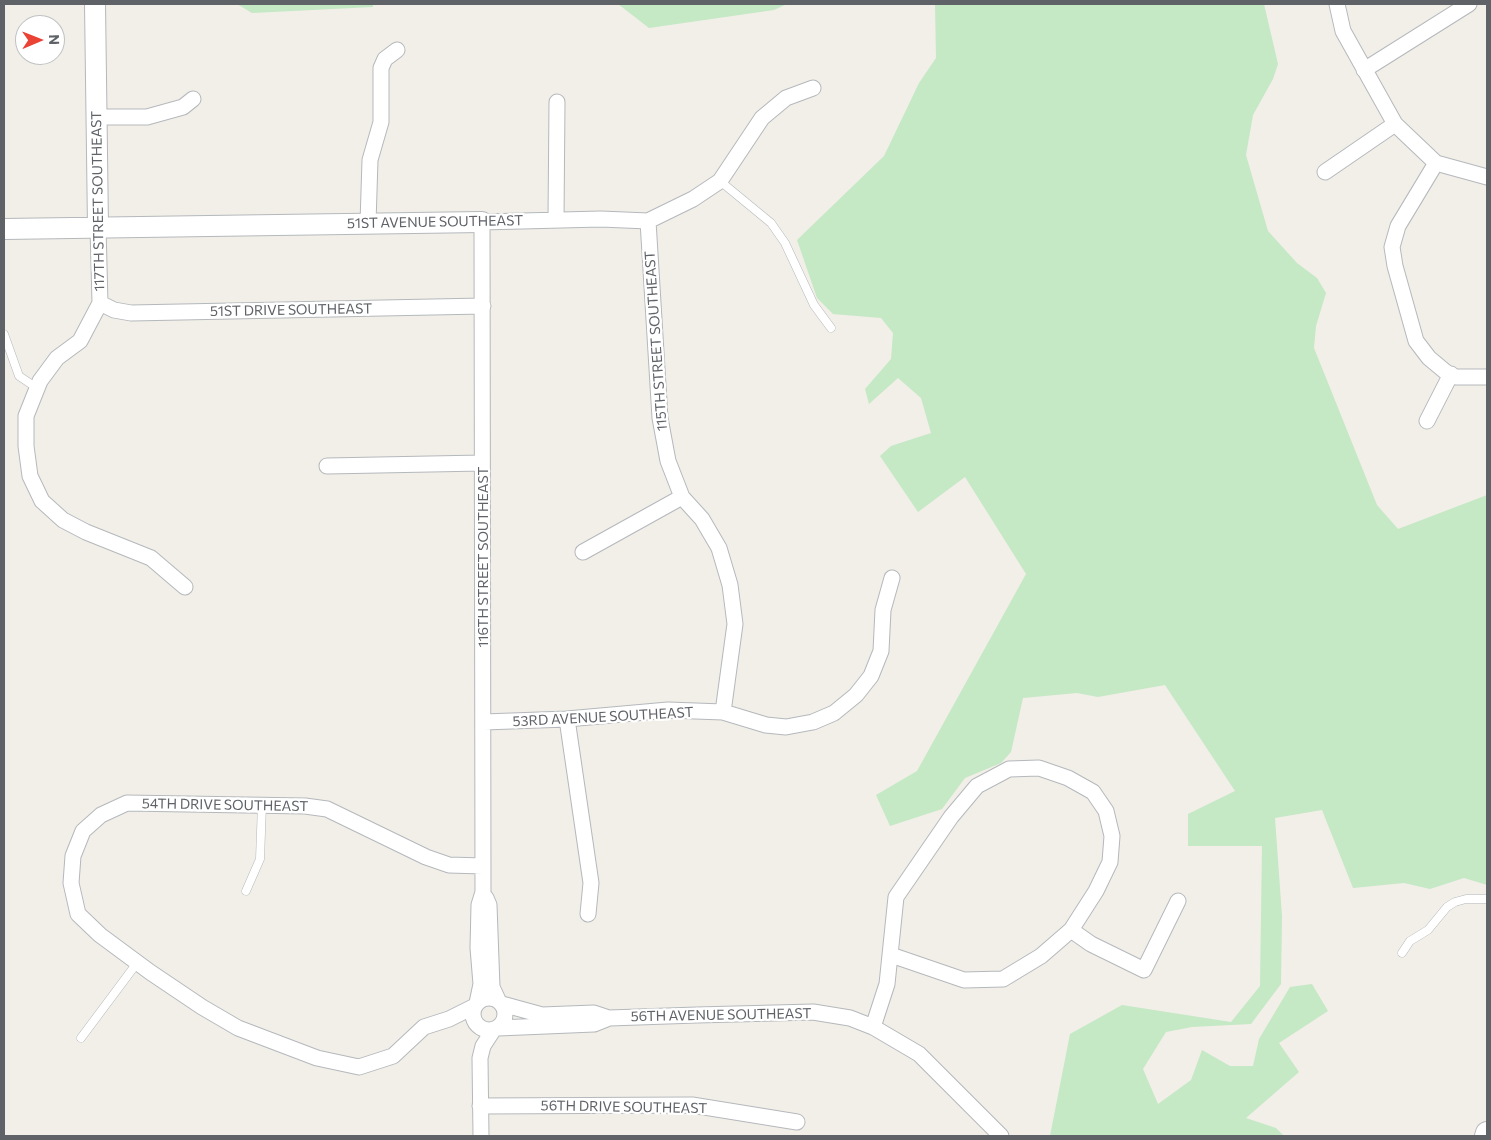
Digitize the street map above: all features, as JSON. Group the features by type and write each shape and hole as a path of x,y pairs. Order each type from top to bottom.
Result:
{"street":[{"name":"117TH STREET SOUTHEAST","path":"96,4 100,303 80,341 57,358 40,380 26,416 26,446 30,476 42,501 63,520 86,532 151,558 185,587"},
{"path":"1337,4 1343,31 1395,124 1436,163 1487,177"},
{"path":"1364,70 1469,4"},
{"path":"368,223 369,168 381,122 381,68 385,59 397,50"},
{"name":"51ST AVENUE SOUTHEAST","path":"4,229 482,222 556,219 648,221 694,200 720,181 762,118 786,98 813,88"},
{"path":"97,117 147,117 183,107 193,99"},
{"path":"556,219 557,102"},
{"path":"1325,172 1395,124"},
{"path":"1436,163 1398,226 1392,247 1402,293 1416,341 1429,358 1451,374 1481,377"},
{"name":"115TH STREET SOUTHEAST","path":"648,221 660,418 668,462 682,496 702,520 719,548 730,585 735,624 723,712"},
{"name":"116TH STREET SOUTHEAST","path":"482,222 484,892 489,905 492,988 500,1002"},
{"name":"51ST DRIVE SOUTHEAST","path":"100,303 114,310 131,312 483,306"},
{"path":"1427,421 1451,374"},
{"path":"327,466 482,463"},
{"path":"583,552 682,496"},
{"name":"53RD AVENUE SOUTHEAST","path":"484,722 567,719 668,710 723,712 766,725 786,727 813,722 834,713 856,695 871,676 880,651 883,610 892,578"},
{"path":"567,719 590,883 588,914"},
{"path":"873,1027 887,984 896,897 951,817 977,786 1009,769 1039,768 1068,778 1093,792 1106,811 1112,836 1110,862 1096,892 1071,930 1040,956 1003,978 964,980 891,955"},
{"name":"54TH DRIVE SOUTHEAST","path":"137,963 100,935 78,914 71,883 73,856 82,831 101,815 127,803 305,806 327,809 434,860 449,865 484,866"},
{"name":"116TH STREET SOUTHEAST","path":"476,1004 481,984 478,948 479,905 484,892"},
{"path":"1071,930 1092,944 1144,970 1178,902"},
{"path":"137,963 202,1007 238,1028 317,1058 359,1067 392,1056 424,1027 448,1019 488,998 500,1002 504,1009 504,1019 483,1046 480,1058 481,1136"},
{"name":"56TH AVENUE SOUTHEAST","path":"500,1002 542,1015 594,1013 609,1018"},
{"path":"476,1004 473,1016 477,1025 475,1046 480,1058"},
{"name":"56TH AVENUE SOUTHEAST","path":"496,1028 594,1024 609,1018 813,1012 850,1018 873,1027 919,1054 1001,1136"},
{"path":"448,1019 465,1025 477,1025 488,1030 496,1028"},
{"name":"56TH DRIVE SOUTHEAST","path":"480,1106 692,1105 797,1122"}],"lane":[{"path":"720,181 771,223 785,244 814,305 831,328"},
{"path":"4,334 18,376 37,388"},
{"path":"246,891 261,852 262,805"},
{"path":"1402,953 1410,940 1428,930 1447,907 1455,902 1466,899 1487,899"},
{"path":"81,1038 137,963"}],"green space":[{"path":"237,4 373,4 373,7 252,13"},
{"path":"618,4 787,4 774,10 649,28"},
{"path":"935,4 1264,4 1278,64 1273,79 1253,115 1246,155 1268,231 1297,263 1317,278 1326,293 1316,326 1314,348 1377,505 1398,529 1487,495 1487,885 1464,878 1430,889 1404,883 1353,888 1322,810 1275,818 1282,916 1281,984 1251,1024 1192,1027 1166,1032 1143,1069 1158,1104 1191,1080 1202,1050 1230,1066 1253,1066 1259,1039 1290,987 1312,984 1328,1011 1279,1043 1299,1072 1246,1118 1276,1128 1284,1136 1050,1136 1070,1034 1122,1005 1231,1022 1260,986 1262,846 1188,846 1188,814 1235,791 1165,685 1098,697 1077,693 1023,698 1011,752 1001,763 965,778 942,809 890,826 876,795 917,771 1026,574 965,477 918,512 880,456 891,446 931,433 921,398 898,378 869,404 865,389 891,359 893,333 881,318 833,314 817,298 797,240 884,156 919,83 936,58"}]}
